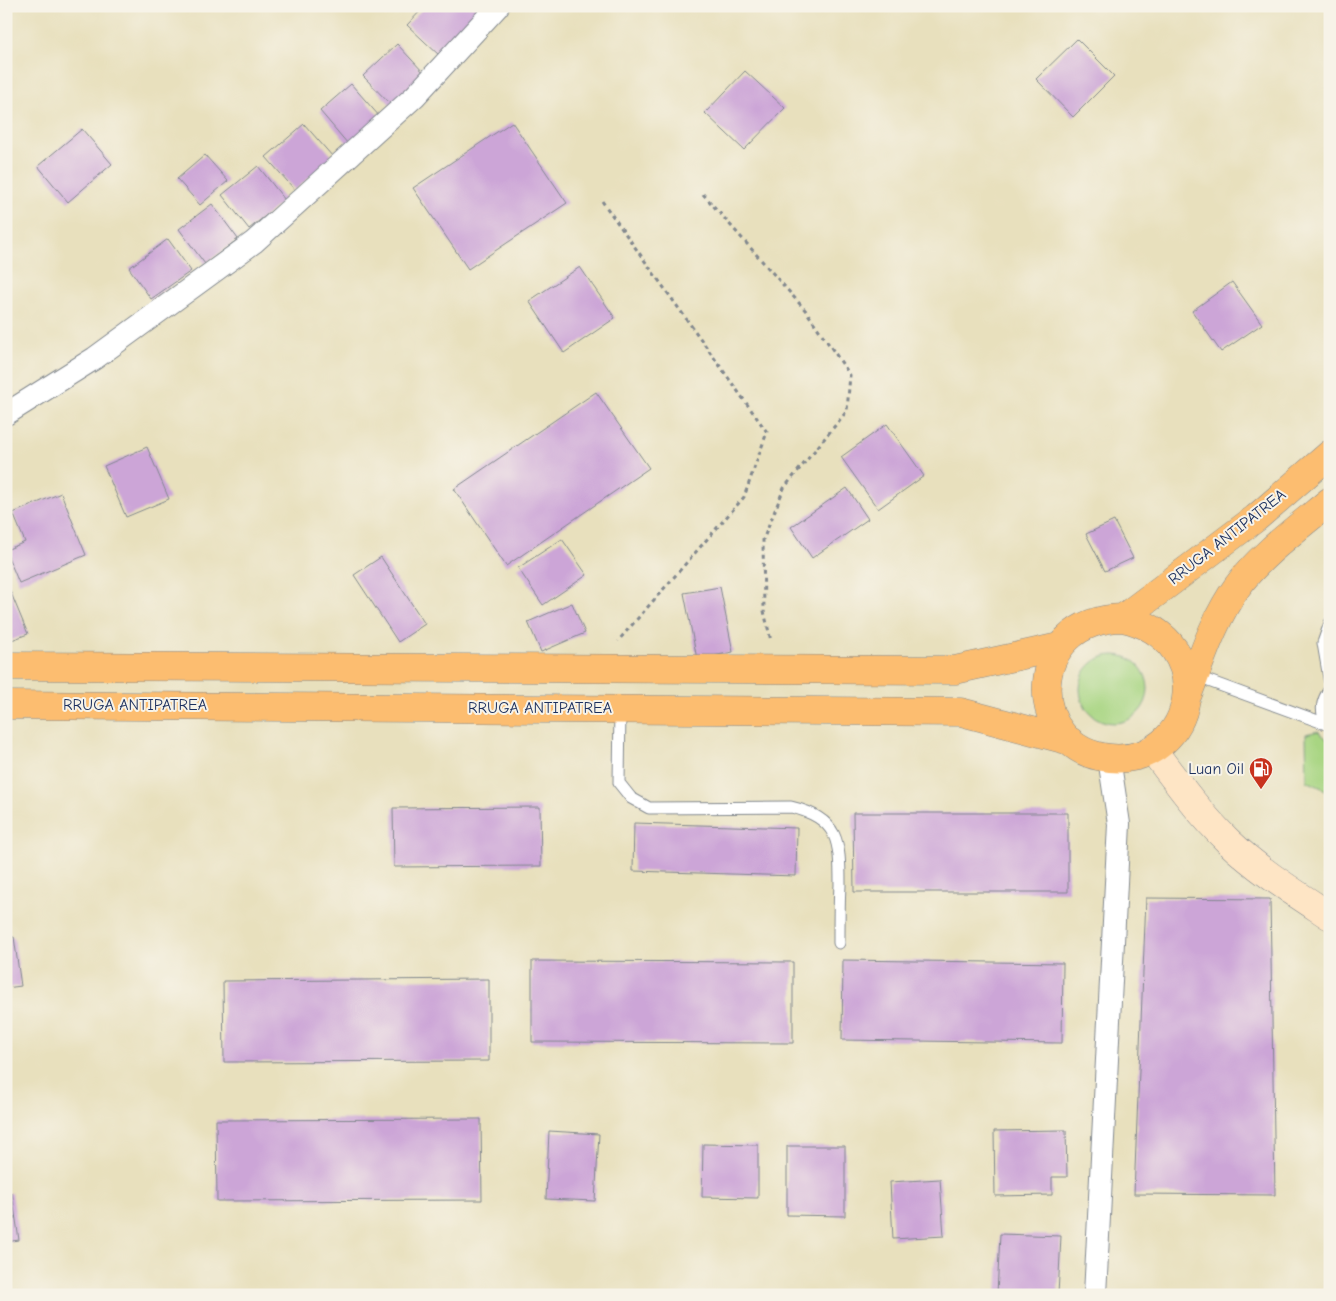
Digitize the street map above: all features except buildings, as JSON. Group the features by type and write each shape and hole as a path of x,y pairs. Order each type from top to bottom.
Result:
{"main road":[{"name":"RRUGA ANTIPATREA","path":"1123,618 1256,518 1330,454"},
{"name":"RRUGA ANTIPATREA","path":"6,705 620,708 961,712 1070,741 1095,755 1109,758 1139,755 1152,749 1174,729 1212,632 1238,586 1278,544 1330,501"},
{"name":"RRUGA ANTIPATREA","path":"1070,741 1060,730 1048,703 1047,674 1059,647 1081,627 1109,618 1123,618 1151,627 1173,647 1185,673 1187,688 1185,703"},
{"name":"RRUGA ANTIPATREA","path":"6,666 955,670 1059,647"}],"street":[{"path":"6,414 95,358 254,242 415,96 498,6"},
{"path":"1152,749 1188,798 1229,842 1279,883 1330,916"},
{"path":"1097,1290 1119,824 1109,758"}],"lane":[{"path":"1330,623 1323,643 1330,684"},
{"path":"1196,676 1328,726"},
{"path":"1328,726 1322,705 1330,689"},
{"path":"620,708 619,783 631,798 649,808 791,807 812,812 830,827 840,850 839,943"}],"path":[{"path":"703,194 806,311 850,375 847,411 784,488 763,540 764,611 778,668"},
{"path":"594,668 744,497 768,432 602,201"}],"green space":[{"path":"1114,655 1127,658 1138,665 1145,676 1148,689 1145,702 1138,713 1127,720 1114,723 1101,720 1090,713 1083,702 1080,689 1083,676 1090,665 1101,658"},
{"path":"1318,731 1330,742 1330,792 1307,781 1306,734"}],"place":[{"name":"Luan Oil","path":"1261,790"}]}
